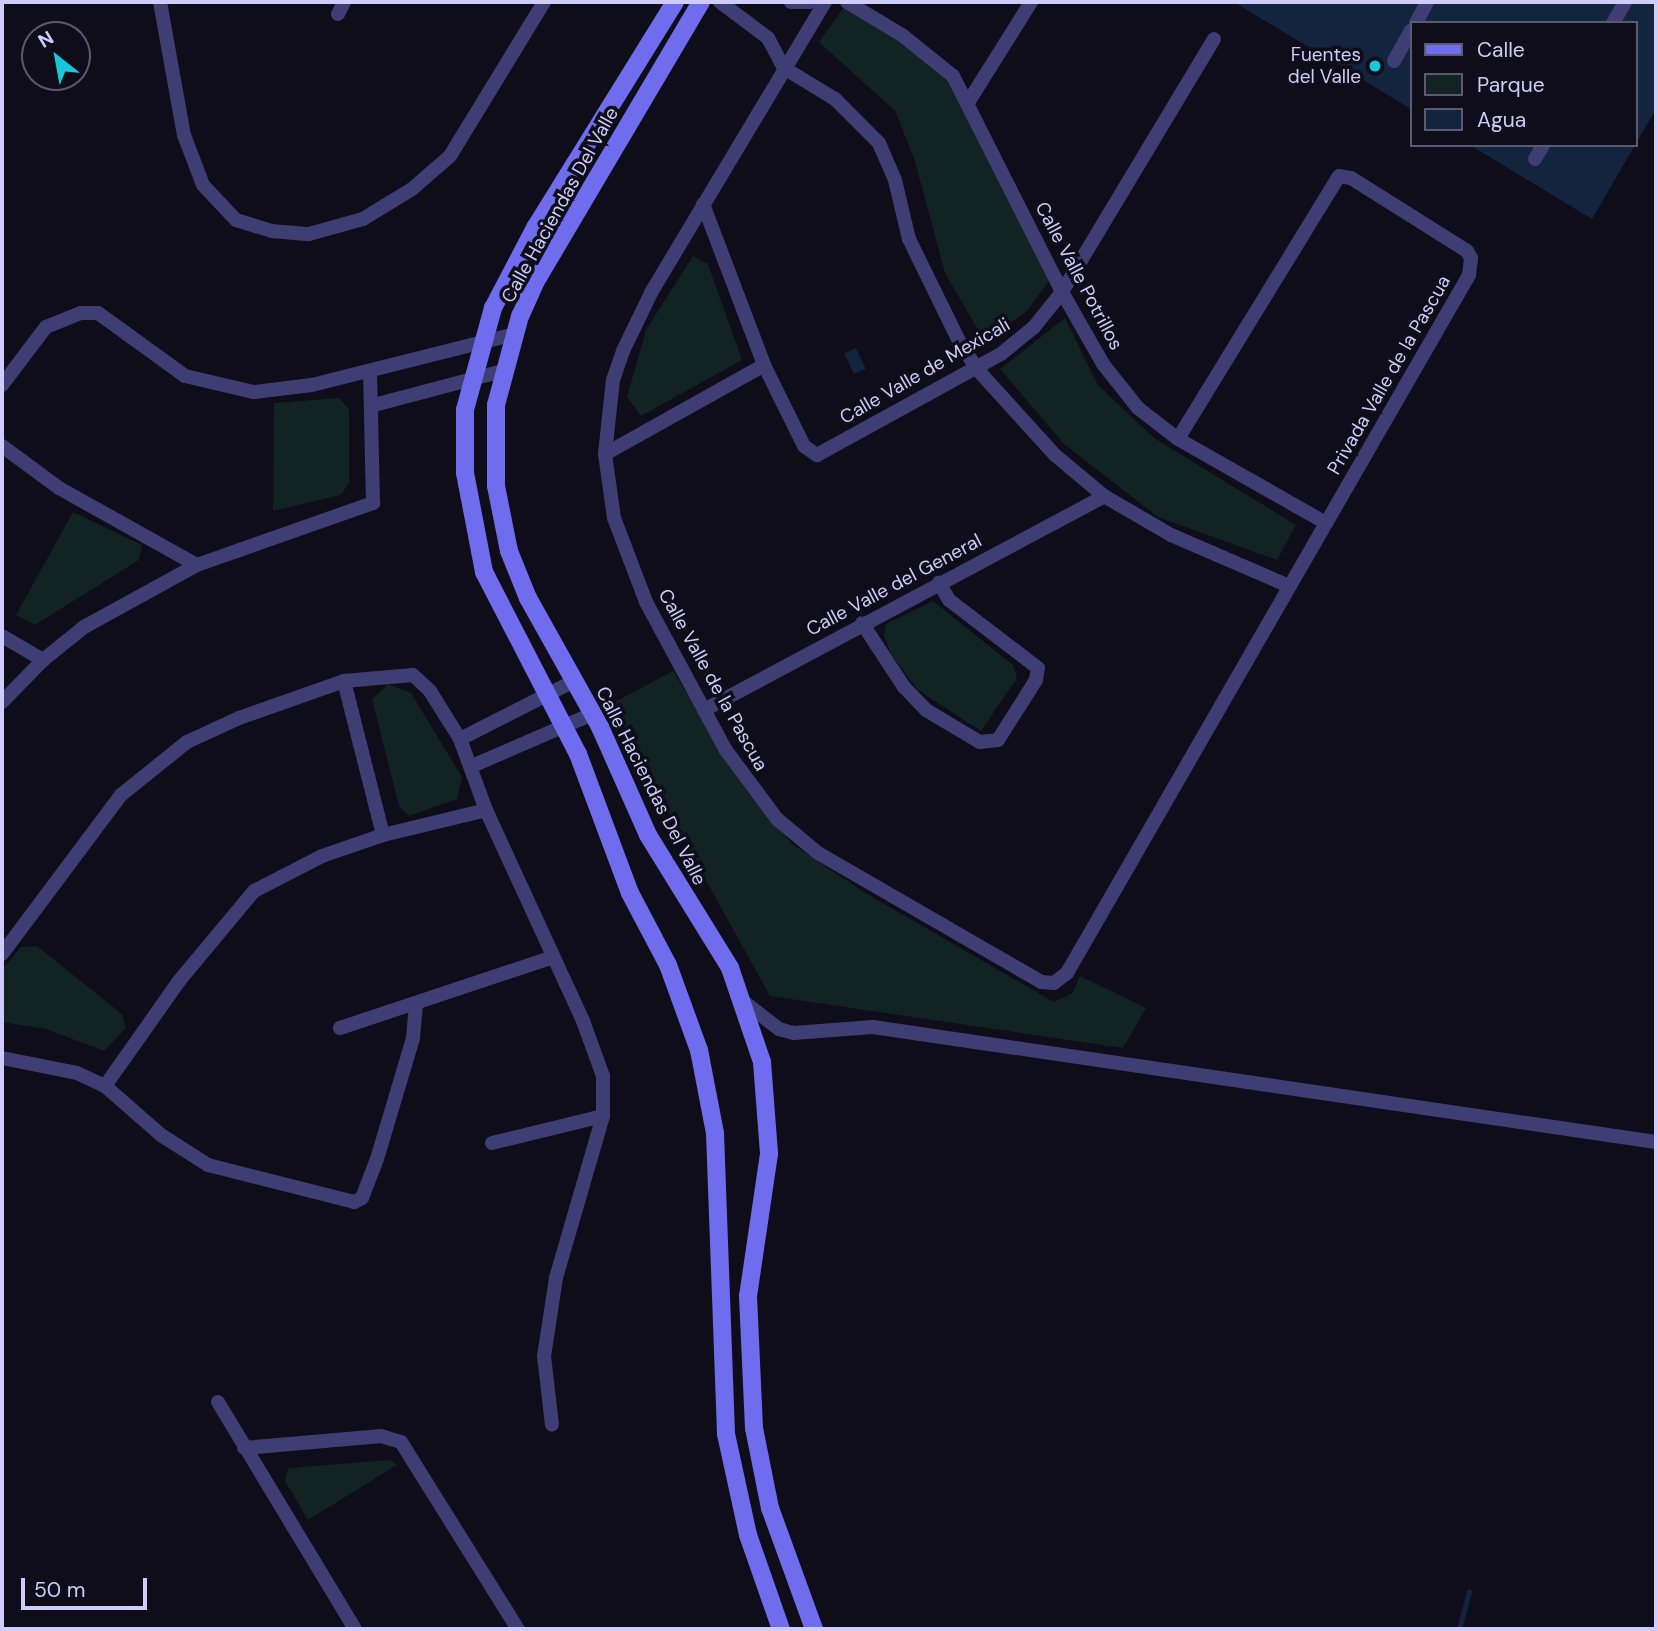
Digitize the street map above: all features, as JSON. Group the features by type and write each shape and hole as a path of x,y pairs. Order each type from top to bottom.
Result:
{"main road":[{"name":"Calle Haciendas Del Valle","path":"675,2 513,266 480,343 471,380 465,410 465,473 474,537 500,609 578,754 630,893 690,1017 715,1133 726,1434 748,1535 781,1629"},
{"name":"Calle Haciendas Del Valle","path":"701,2 535,283 503,371 494,436 502,524 528,598 592,713 648,835 730,968 762,1062 769,1154 748,1296 754,1428 770,1508 814,1629"}],"street":[{"path":"160,2 181,123 203,186 236,220 272,231 309,234 363,219 412,189 450,156 544,2"},
{"path":"720,2 768,38 784,68 835,99 879,143 895,180 909,240 975,368 1055,455 1104,496 1171,535 1289,586"},
{"path":"791,2 810,2"},
{"path":"784,68 825,2"},
{"name":"Calle Valle Potrillos","path":"846,2 935,58 969,101 1062,292 1116,383 1138,408 1178,439 1326,523"},
{"path":"969,101 1031,2"},
{"path":"1417,21 1427,2"},
{"path":"1614,21 1625,2"},
{"path":"1394,61 1410,32"},
{"name":"Calle Valle de Mexicali","path":"704,204 764,365 804,446 817,455 1018,342 1062,292 1214,39"},
{"name":"Calle Valle de la Pascua","path":"784,68 704,204 623,351 613,380 605,454 614,518 632,573 704,710 760,799 818,853 1041,982 1054,983 1067,973 1289,586"},
{"path":"1535,159 1542,147"},
{"name":"Privada Valle de la Pascua","path":"1178,439 1331,181 1339,176 1351,178 1462,247 1471,258 1471,268 1289,586"},
{"path":"2,385 46,327 81,313 98,313 185,376 221,387 254,392 370,372 515,334"},
{"path":"605,454 764,365"},
{"path":"374,405 503,371"},
{"path":"2,702 43,660 84,627 197,565 373,503 374,405 370,372"},
{"path":"2,446 59,488 197,565"},
{"name":"Calle Valle del General","path":"704,710 862,623 1104,496"},
{"path":"862,623 904,687 926,710 980,742 998,740 1036,680 1038,668 949,600 939,583"},
{"path":"2,636 43,660"},
{"path":"2,954 121,795 187,743 239,718 344,681 413,675 430,691 460,739 486,810 550,958 583,1021 603,1076 603,1116 556,1278 544,1356 552,1425"},
{"path":"344,681 383,835"},
{"path":"460,739 574,681"},
{"path":"472,766 592,713"},
{"path":"105,1086 179,981 254,891 299,866 383,835 486,810"},
{"path":"340,1028 550,958"},
{"path":"743,1001 779,1028 794,1033 873,1027 1656,1142"},
{"path":"2,1058 77,1073 105,1086 161,1135 208,1165 354,1202 362,1198 377,1158 412,1038 416,1003"},
{"path":"492,1143 603,1116"},
{"path":"218,1402 355,1629"},
{"path":"244,1448 381,1437 401,1442 518,1629"}],"green space":[{"path":"847,3 929,55 963,98 1049,281 1028,310 985,342 945,273 914,158 895,111 819,42"},
{"path":"693,256 708,264 742,360 641,416 627,397 646,330"},
{"path":"1065,318 1098,385 1154,438 1296,525 1277,560 1158,517 1064,444 1000,369"},
{"path":"339,398 349,409 349,483 341,495 273,511 274,403"},
{"path":"73,512 142,545 139,560 35,625 16,615"},
{"path":"933,601 1013,665 1017,678 981,731 918,690 891,654 884,636 886,624"},
{"path":"673,671 746,790 792,844 867,894 1054,1002 1073,993 1080,976 1146,1008 1123,1048 770,996 609,705"},
{"path":"388,684 411,693 462,777 457,799 409,816 399,806 372,699"},
{"path":"37,946 122,1014 126,1028 104,1051 46,1029 2,1022 2,970 21,947"},
{"path":"390,1460 397,1465 308,1520 285,1481 288,1468"}],"water":[{"name":"Fuentes del Valle","path":"1234,2 1656,2 1656,109 1637,142 1637,21 1410,21 1410,108"},
{"path":"1473,147 1634,147 1592,219"},
{"path":"856,348 866,369 854,374 844,353"}],"waterway":[{"path":"1459,1629 1469,1591"}],"place":[{"name":"Fuentes del Valle","path":"1375,66"}]}
